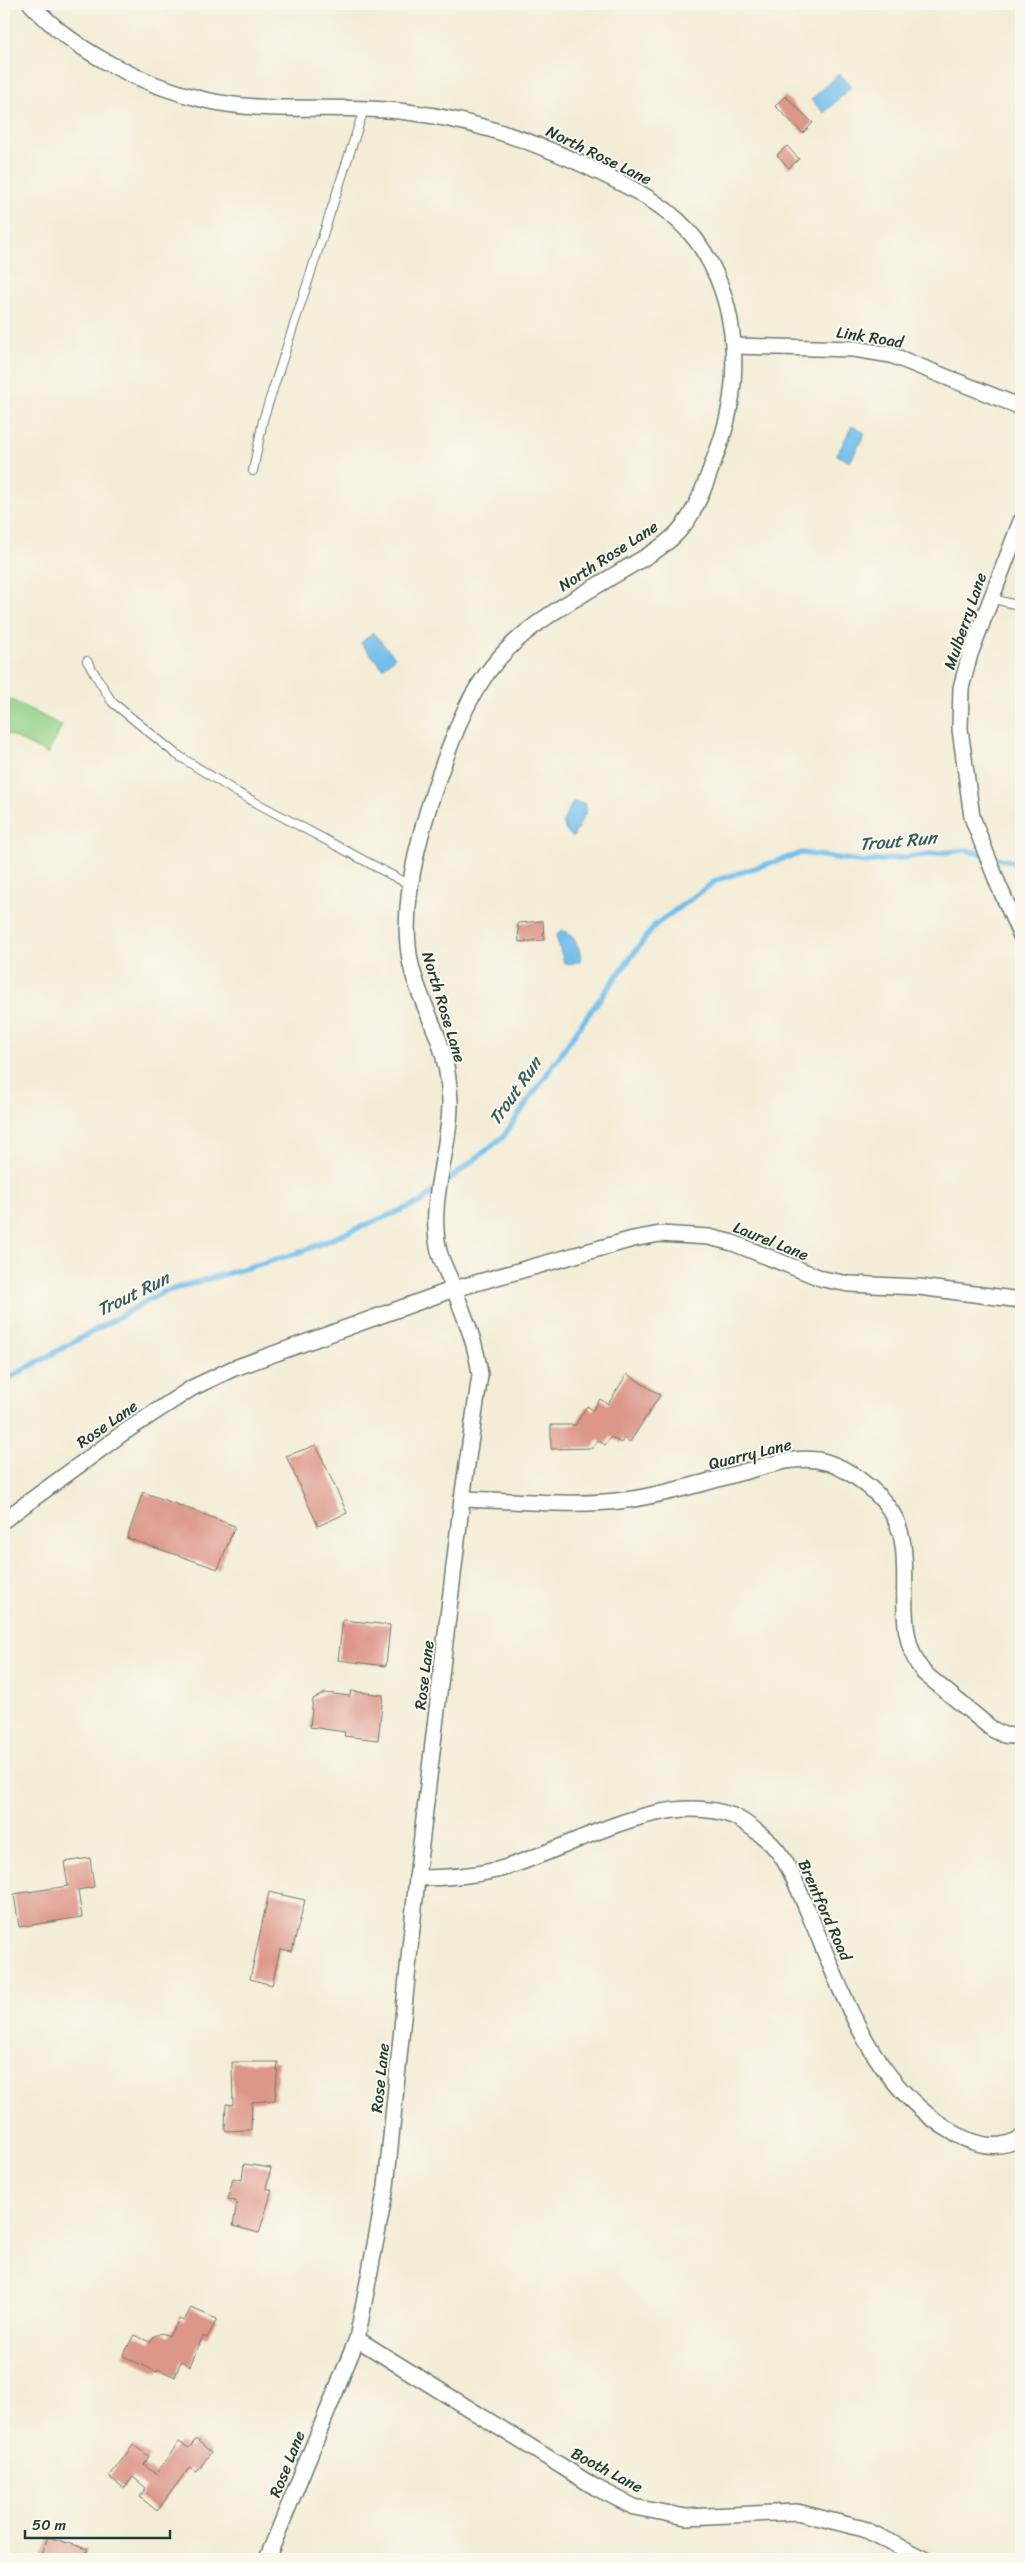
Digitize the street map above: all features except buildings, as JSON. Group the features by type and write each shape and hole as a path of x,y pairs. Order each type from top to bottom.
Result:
{"street":[{"name":"North Rose Lane","path":"30,4 64,33 95,54 132,74 206,100 245,106 404,111 465,122 507,133 563,154 650,198 682,224 708,258 725,297 733,346 734,376 725,430 700,493 683,526 664,544 533,625 504,651 471,698 443,768 429,811 410,885 406,928 411,967 424,1008 440,1043 448,1083 450,1108 438,1196 437,1226 439,1250 454,1289"},
{"name":"Link Road","path":"733,346 854,349 891,355 1021,407"},
{"name":"Mulberry Lane","path":"1021,521 970,654 961,696 960,729 972,817 1021,936"},
{"name":"Laurel Lane","path":"454,1289 633,1239 660,1234 709,1237 733,1243 823,1279 849,1284 919,1287 1021,1300"},
{"name":"Rose Lane","path":"4,1520 123,1433 192,1388 232,1368 454,1289 478,1354 480,1375 462,1499 418,1878 386,2187 357,2339 267,2559"},
{"name":"Quarry Lane","path":"462,1499 588,1503 630,1499 673,1491 792,1460 817,1460 829,1463 873,1488 896,1520 902,1540 907,1635 911,1653 917,1664 924,1673 992,1729 1004,1735 1021,1737"},
{"name":"Brentford Road","path":"418,1878 440,1878 497,1870 664,1810 698,1809 734,1817 768,1841 789,1869 856,2022 874,2058 895,2084 944,2127 967,2140 993,2147 1006,2145 1021,2138"},
{"name":"Booth Lane","path":"357,2339 595,2487 634,2507 686,2517 797,2512 864,2529 925,2559"}],"lane":[{"path":"253,471 263,420 364,109"},
{"path":"990,598 1021,606"},
{"path":"87,661 112,702 176,754 238,793 410,885"}],"green space":[{"path":"4,696 62,726 48,754 4,732"}],"water":[{"path":"839,74 852,86 824,113 811,100"},
{"path":"852,426 865,433 850,462 837,455"},
{"path":"373,633 395,657 383,668 361,643"},
{"path":"573,802 585,804 587,810 573,837 566,831 563,822"},
{"path":"561,930 569,934 576,942 580,952 580,961 570,964 564,962 556,936"}],"waterway":[{"name":"Trout Run","path":"441,1186 503,1137 590,1012 655,925 717,880 802,853 865,862 965,850 1021,864"},
{"name":"Trout Run","path":"4,1381 163,1292 298,1253 421,1202 434,1191"}]}
